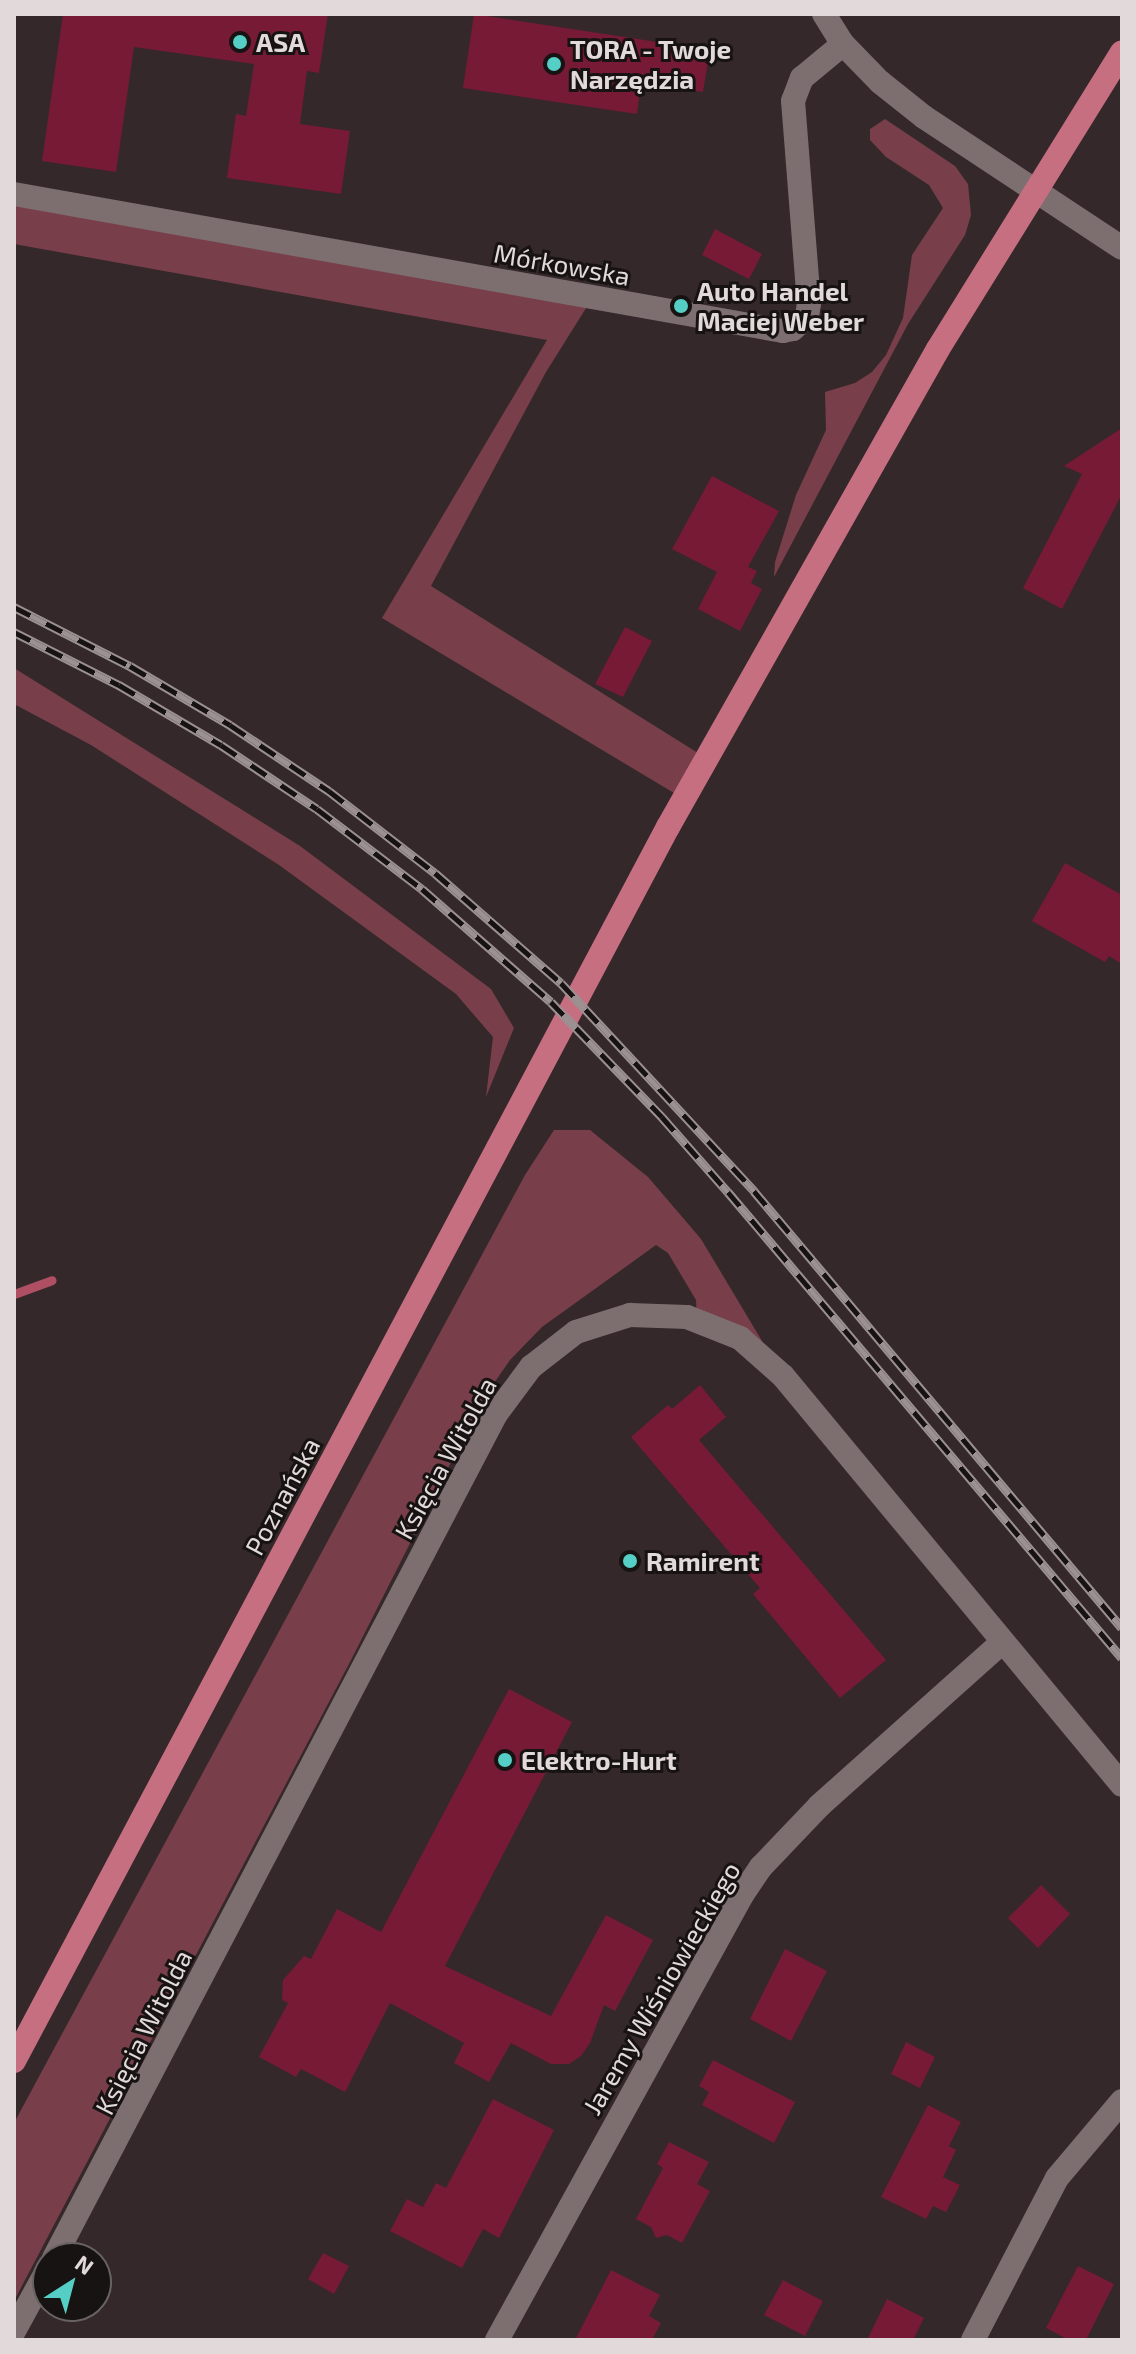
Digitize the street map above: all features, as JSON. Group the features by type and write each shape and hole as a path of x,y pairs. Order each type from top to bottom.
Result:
{"main road":[{"name":"Poznańska","path":"14,2061 599,956 938,349 1122,52"}],"street":[{"path":"824,14 843,44 880,82 924,117 1122,248"},
{"name":"Mórkowska","path":"14,194 164,223 793,329 807,316 809,304 793,101 802,78 843,44"},
{"name":"Księcia Witolda","path":"62,2242 496,1414 531,1367 576,1332 630,1315 687,1317 740,1338 783,1376 1001,1643 1122,1785"},
{"name":"Jaremy Wiśniowieckiego","path":"497,2340 742,1895 761,1867 819,1806 1001,1643"},
{"path":"973,2340 1057,2178 1122,2101"},
{"path":"14,2331 32,2298"}],"shaded area":[{"path":"885,119 955,166 968,184 971,215 965,235 908,324 774,577 775,562 796,495 826,430 825,392 855,383 872,372 886,355 903,318 912,255 943,208 929,185 886,157 870,140 870,129"},
{"path":"14,192 593,297 546,372 431,586 706,758 684,799 382,618 547,340 14,244"},
{"path":"14,668 300,846 491,989 514,1028 486,1097 493,1037 456,994 279,865 91,745 14,704"},
{"path":"554,1130 590,1130 648,1177 701,1239 783,1376 697,1320 696,1300 668,1253 656,1245 542,1327 510,1360 483,1399 350,1662 45,2242 32,2242 32,2267 14,2301 14,2123 525,1175"}],"building":[{"path":"63,14 328,14 319,73 307,71 300,124 350,131 341,194 227,178 236,114 246,116 254,64 134,47 116,172 42,161"},
{"name":"TORA - Twoje Narzędzia","path":"474,14 710,50 703,92 641,82 637,114 463,88"},
{"path":"715,229 762,254 749,279 702,255"},
{"path":"1122,428 1122,494 1062,609 1023,588 1082,474 1064,466"},
{"path":"712,476 779,511 748,567 757,571 751,583 762,589 740,631 698,609 717,572 672,549"},
{"path":"625,627 652,641 623,697 595,684"},
{"path":"1065,863 1122,895 1122,964 1109,956 1105,962 1032,921"},
{"path":"700,1385 726,1417 699,1440 886,1660 840,1698 753,1594 760,1588 631,1437 668,1405 672,1409"},
{"path":"509,1689 572,1722 445,1966 551,2016 606,1915 653,1940 615,2011 604,2005 590,2043 581,2056 569,2064 551,2064 511,2043 489,2082 454,2063 464,2043 390,2003 345,2092 301,2069 296,2077 259,2057 288,2003 282,2000 283,1980 304,1956 311,1959 337,1909 381,1932"},
{"path":"1041,1885 1070,1914 1038,1948 1008,1918"},
{"path":"785,1949 827,1971 791,2041 750,2019"},
{"path":"906,2042 935,2057 920,2088 891,2074"},
{"path":"713,2060 795,2102 774,2143 702,2105 709,2092 699,2086"},
{"path":"493,2099 554,2130 499,2238 483,2229 462,2268 390,2231 407,2199 423,2207 436,2183 446,2188"},
{"path":"928,2105 961,2122 949,2146 956,2150 943,2177 960,2185 946,2212 933,2206 926,2219 881,2197"},
{"path":"669,2142 709,2162 697,2184 710,2191 682,2243 667,2235 656,2238 651,2227 636,2219 663,2168 657,2164"},
{"path":"323,2253 349,2266 334,2294 308,2279"},
{"path":"1078,2266 1114,2284 1086,2340 1069,2340 1046,2328"},
{"path":"611,2270 660,2295 649,2316 661,2323 652,2340 575,2340"},
{"path":"783,2280 823,2301 805,2336 764,2315"},
{"path":"887,2299 924,2318 913,2340 867,2340"}],"waterway":[{"path":"14,1294 52,1280"}],"railway":[{"path":"14,607 130,666 230,725 329,791 435,873 561,983 754,1191 1122,1628"},
{"path":"14,632 119,685 221,745 317,809 422,889 551,1002 662,1117 728,1192 1122,1658"}],"place":[{"name":"ASA","path":"240,42"},
{"name":"TORA - Twoje Narzędzia","path":"554,64"},
{"name":"Auto Handel Maciej Weber","path":"681,306"},
{"name":"Ramirent","path":"630,1561"},
{"name":"Elektro-Hurt","path":"505,1760"}]}
